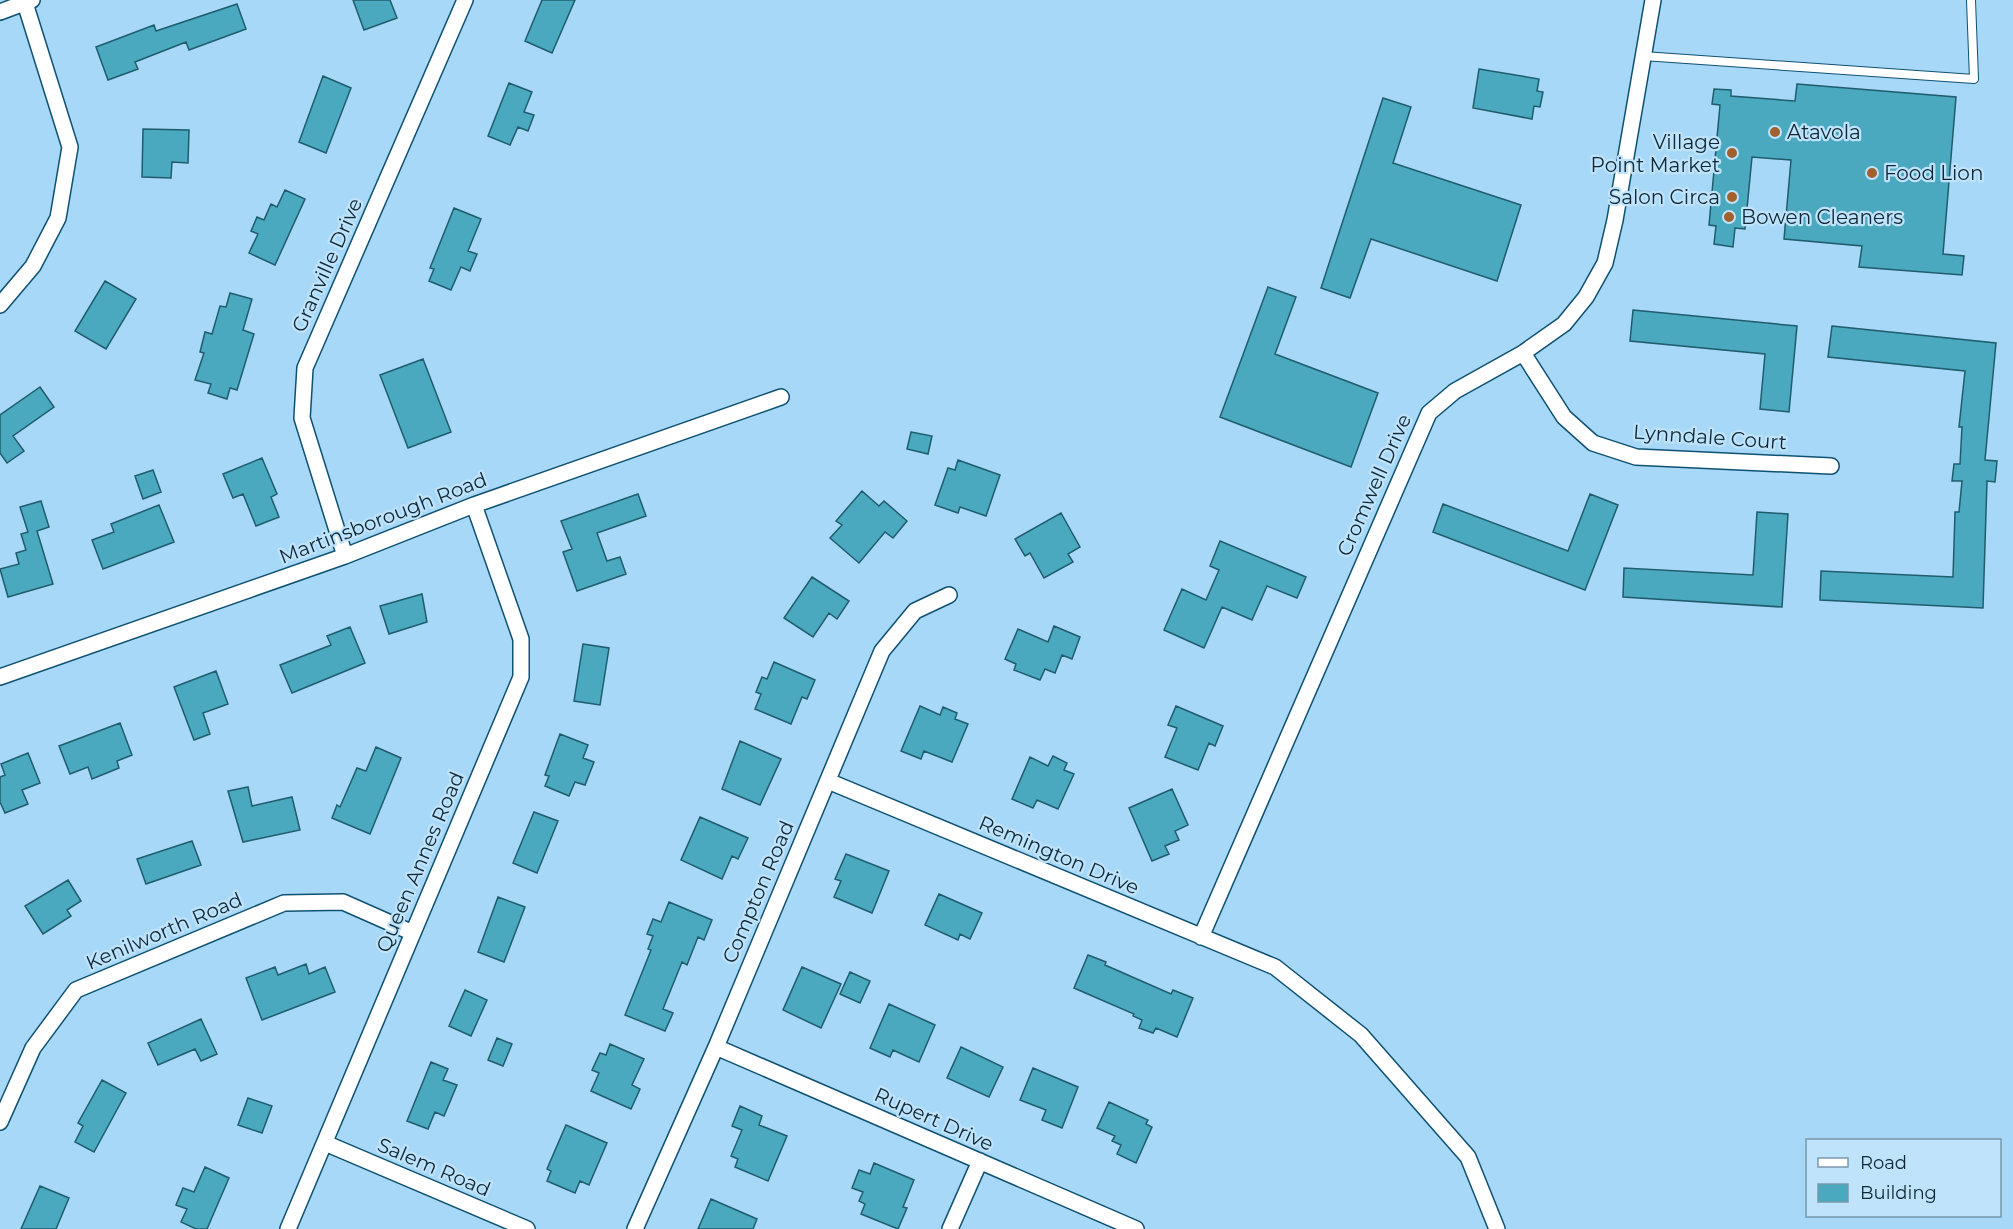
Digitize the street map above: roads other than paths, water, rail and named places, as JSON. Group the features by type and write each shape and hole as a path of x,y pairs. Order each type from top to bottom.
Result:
{"street":[{"name":"Granville Drive","path":"345,556 302,418 305,368 465,0"},
{"name":"Cromwell Drive","path":"1201,937 1429,413 1455,391 1523,353 1564,324 1586,297 1605,263 1615,219 1653,0"},
{"path":"0,12 28,1 70,147 58,218 33,266 0,305"},
{"name":"Lynndale Court","path":"1523,353 1564,417 1593,443 1636,457 1831,466"},
{"name":"Martinsborough Road","path":"0,677 345,556 474,505 781,397"},
{"name":"Queen Annes Road","path":"288,1229 522,677 521,639 474,505"},
{"name":"Compton Road","path":"635,1229 716,1047 882,651 915,611 949,595"},
{"name":"Remington Drive","path":"828,781 1275,967 1361,1035 1468,1157 1497,1229"},
{"name":"Kenilworth Road","path":"0,1122 33,1048 76,990 284,903 343,902 413,933"},
{"name":"Rupert Drive","path":"716,1047 1136,1229"},
{"name":"Salem Road","path":"325,1143 527,1229"},
{"path":"950,1229 980,1161"}],"lane":[{"path":"1643,56 1974,79 1971,0"}],"place":[{"name":"Atavola","path":"1775,132"},
{"name":"Village Point Market","path":"1732,153"},
{"name":"Food Lion","path":"1872,173"},
{"name":"Salon Circa","path":"1732,197"},
{"name":"Bowen Cleaners","path":"1729,217"}]}
